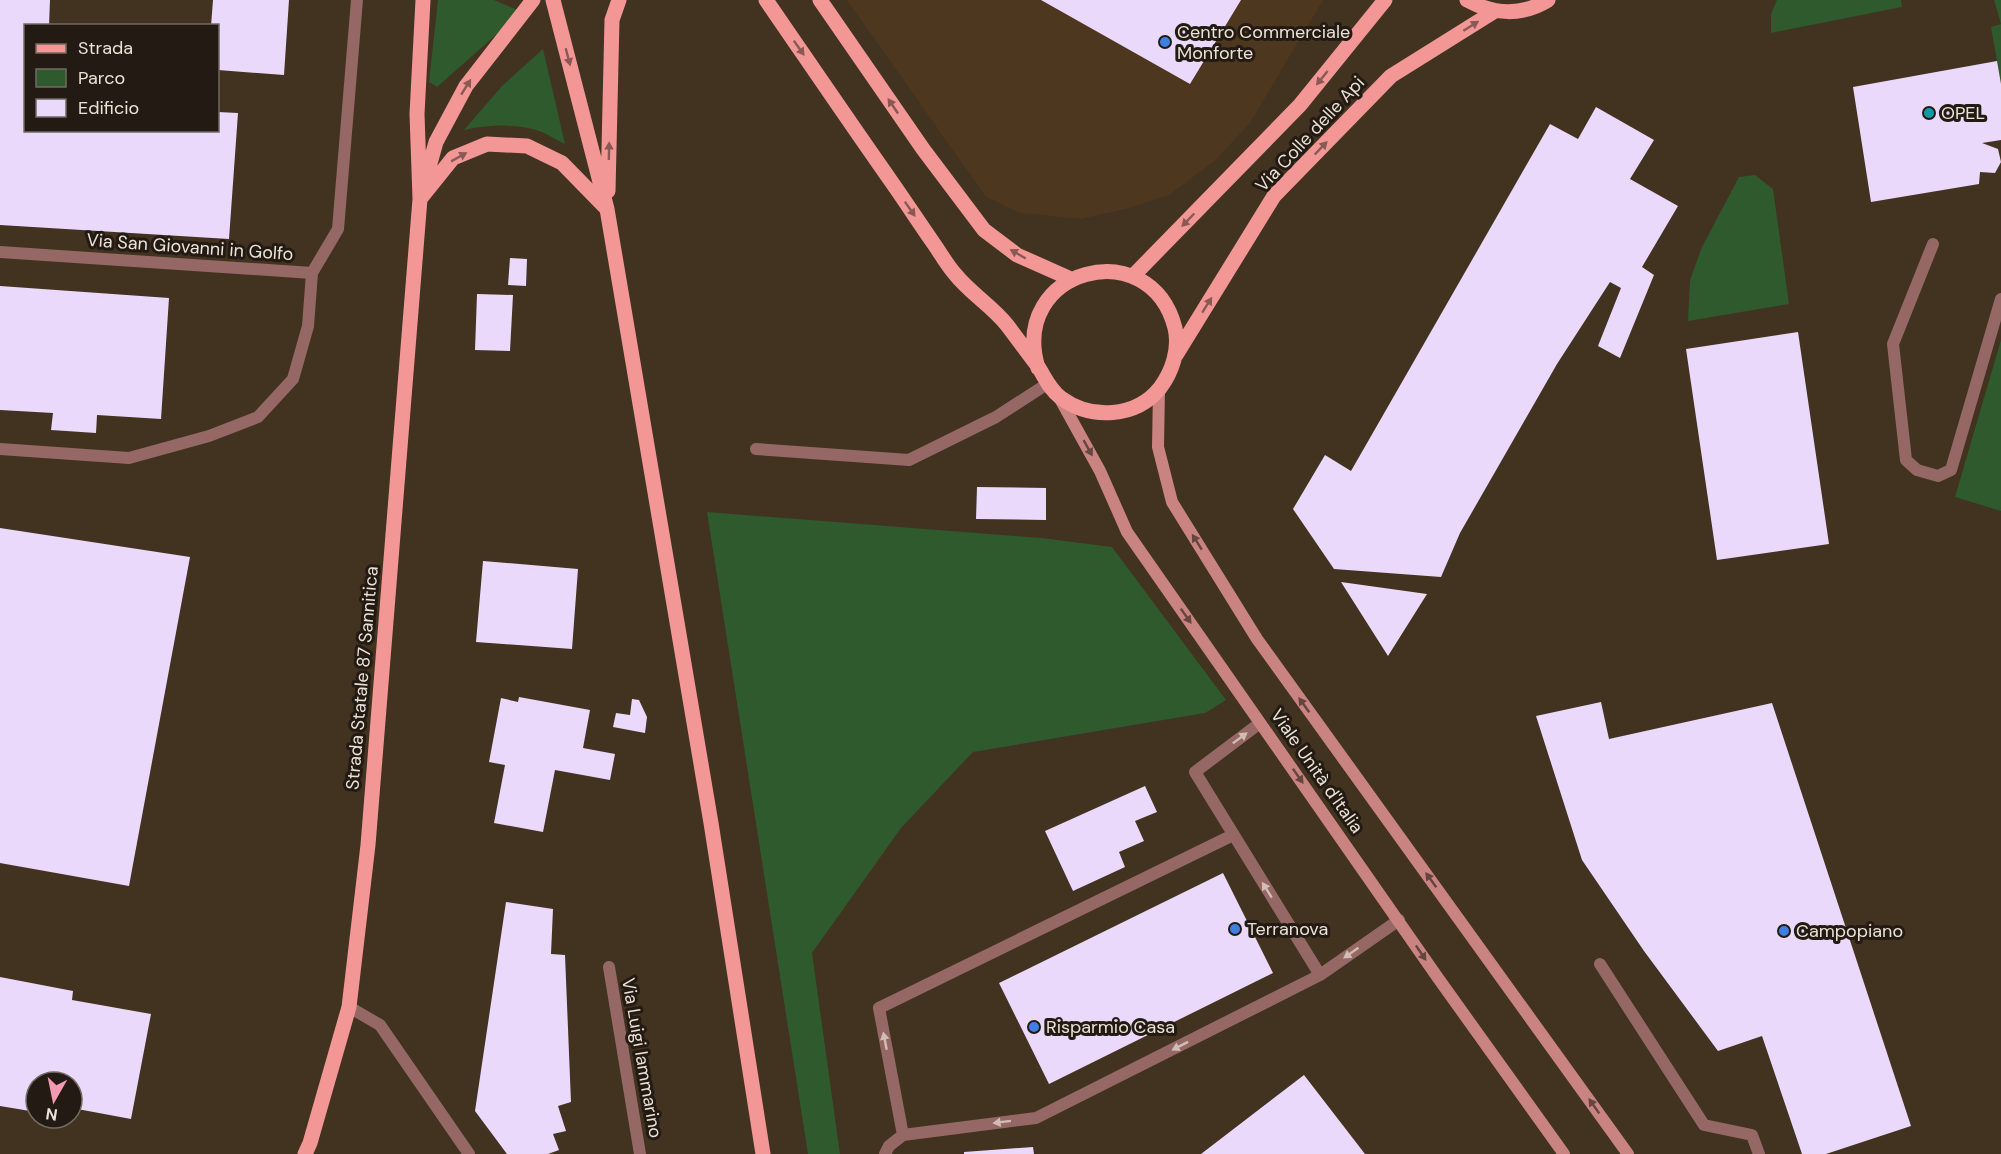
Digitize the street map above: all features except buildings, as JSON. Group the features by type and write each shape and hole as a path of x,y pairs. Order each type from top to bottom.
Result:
{"main road":[{"name":"Strada Statale 87 Sannitica","path":"305,1154 349,1007 368,845 420,199 417,114 423,0"},
{"name":"Strada Statale 87 Sannitica","path":"420,199 436,142 466,86 533,0"},
{"path":"553,0 607,209 711,823 763,1154"},
{"path":"607,209 612,20 619,0"},
{"path":"766,0 955,274 1005,323 1047,384 1059,397 1084,410 1111,413 1137,406 1149,399 1170,374 1176,355 1176,331 1168,308 1154,289 1133,276 1112,271 1091,272 1071,279 1051,295 1038,317 1033,342 1038,368"},
{"path":"820,0 923,149 984,230 1017,255 1071,279"},
{"name":"Via Colle delle Api","path":"1133,276 1300,105 1385,0"},
{"path":"1467,0 1479,7 1510,12 1525,10 1548,0"},
{"name":"Via Colle delle Api","path":"1176,355 1274,196 1391,76 1495,11"},
{"path":"420,199 453,158 487,144 527,146 562,163 607,209"}],"street":[{"name":"Viale Unità d'Italia","path":"1159,389 1158,447 1172,502 1257,639 1628,1154"},
{"name":"Viale Unità d'Italia","path":"1059,397 1100,471 1127,532 1438,978 1564,1154"}],"lane":[{"name":"Via San Giovanni in Golfo","path":"0,252 312,273 338,229 357,0"},
{"path":"1933,244 1893,344 1906,460 1917,470 1938,476 1951,470 2001,299"},
{"path":"0,449 129,458 209,436 258,417 293,380 308,326 312,273"},
{"path":"756,449 909,460 996,417 1047,384"},
{"path":"1260,723 1195,771 1320,975"},
{"path":"903,1135 879,1008 1233,834"},
{"path":"885,1154 889,1146 903,1135 1036,1118 1320,975 1399,920"},
{"path":"1600,964 1704,1125 1752,1135 1759,1154"},
{"name":"Via Luigi Iammarino","path":"609,967 640,1154"},
{"path":"349,1007 380,1025 469,1154"}],"shaded area":[{"path":"847,0 1323,0 1250,123 1216,160 1169,195 1130,208 1081,219 1020,213 986,197"}],"green space":[{"path":"438,0 494,0 522,12 437,87 429,82"},
{"path":"1777,0 1901,0 1902,7 1771,33 1771,14"},
{"path":"1994,0 2001,0 2001,24"},
{"path":"2001,24 2001,84 1991,27"},
{"path":"543,49 565,144 530,128 492,126 464,130 502,86"},
{"path":"1755,175 1773,189 1789,304 1688,321 1690,280 1702,247 1739,177"},
{"path":"2001,340 2001,511 1955,497"},
{"path":"707,512 1041,538 1112,547 1226,700 1205,713 973,752 901,828 812,953 840,1154 808,1154"}],"place":[{"name":"Centro Commerciale Monforte","path":"1165,42"},
{"name":"OPEL","path":"1929,113"},
{"name":"Terranova","path":"1235,929"},
{"name":"Campopiano","path":"1784,931"},
{"name":"Risparmio Casa","path":"1034,1027"}]}
